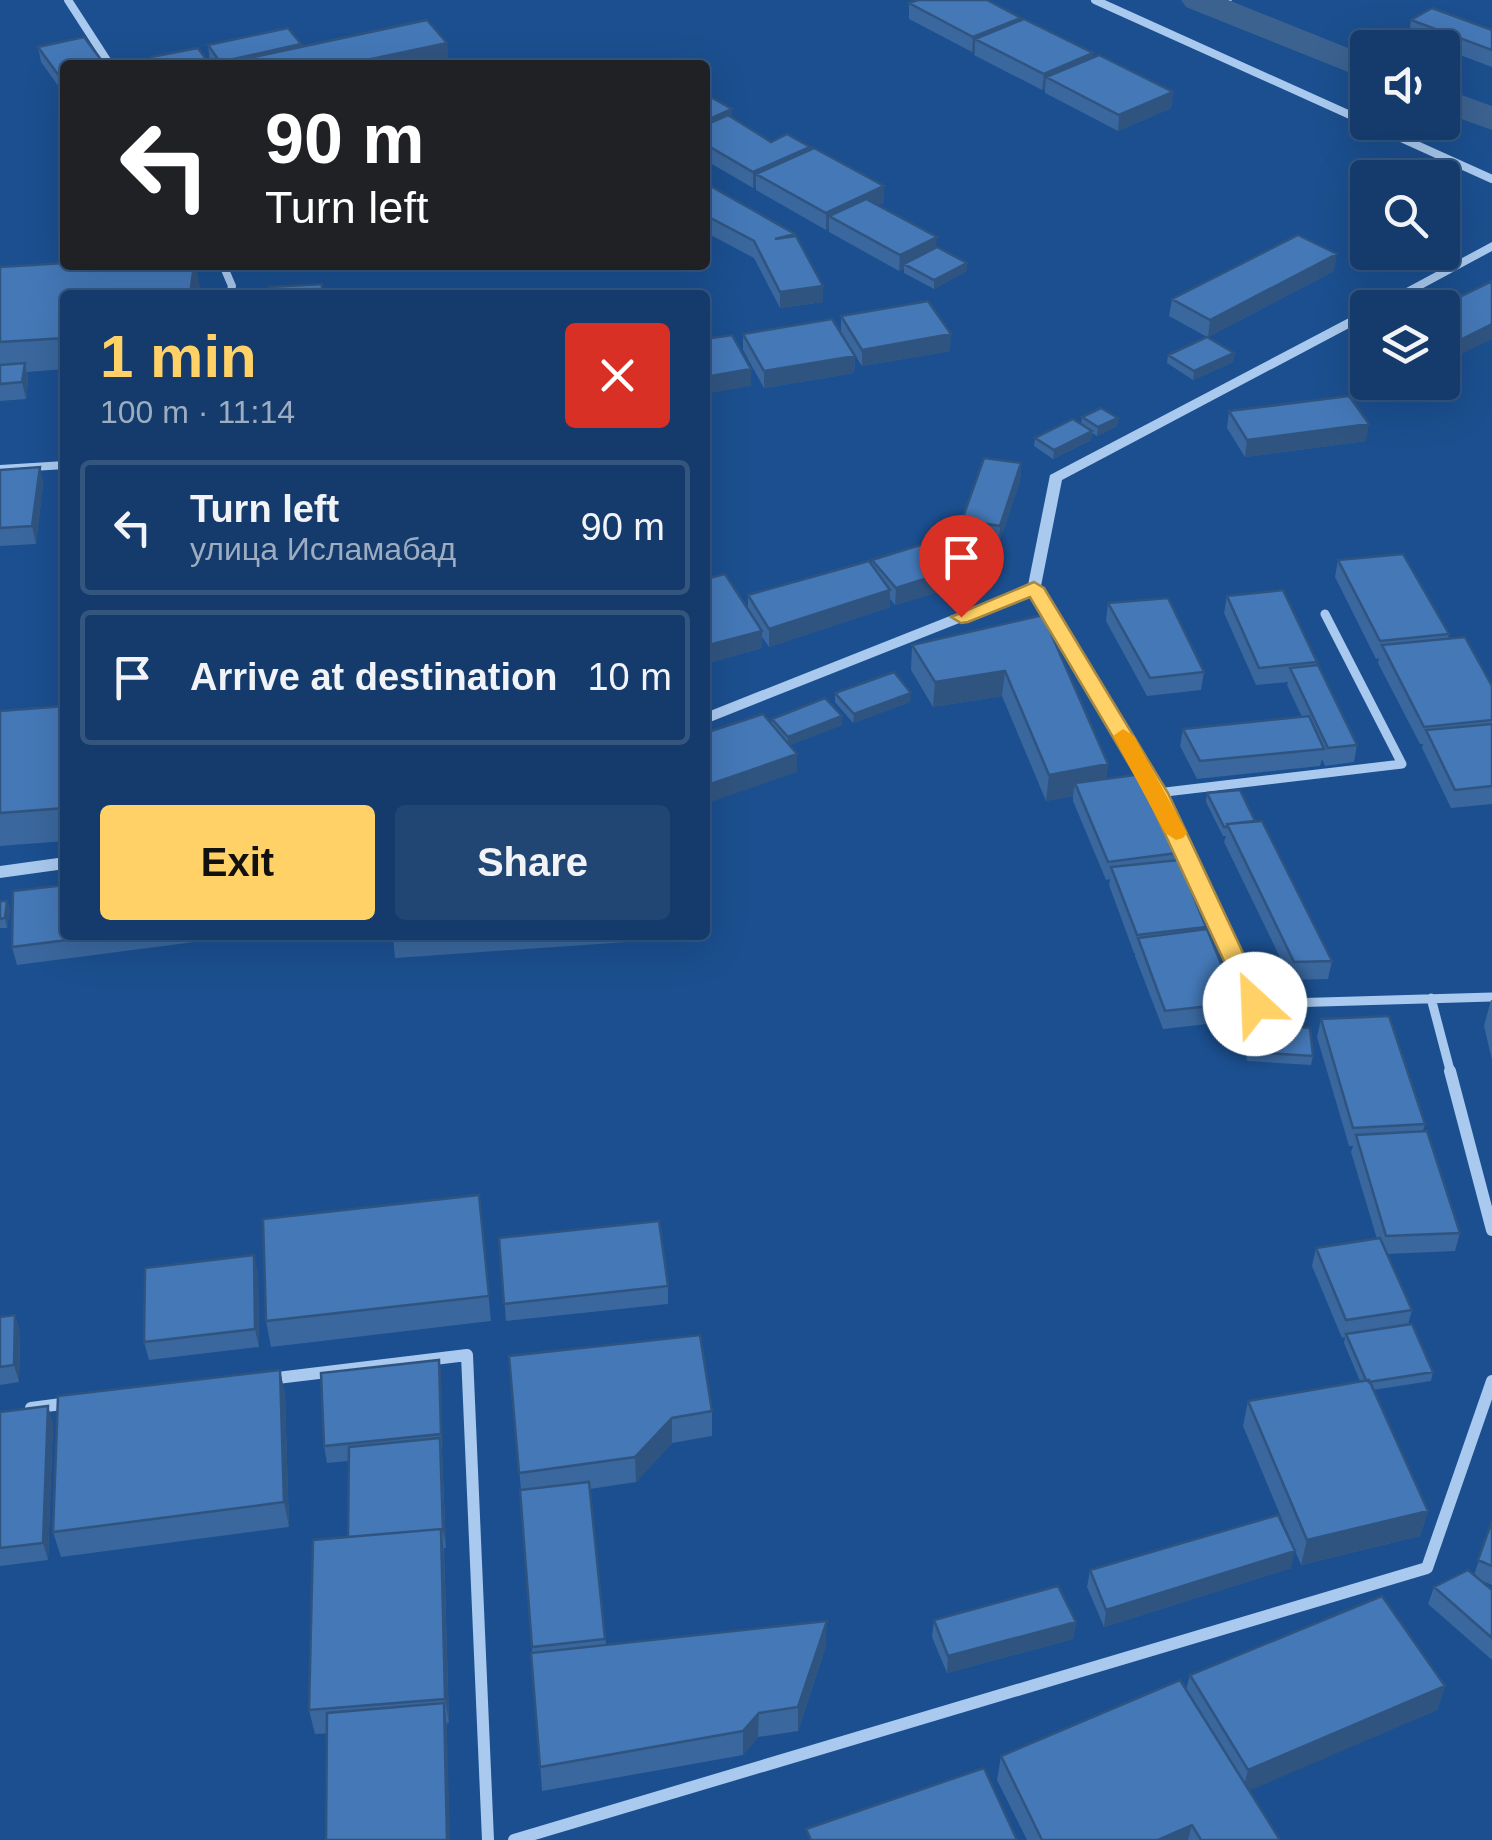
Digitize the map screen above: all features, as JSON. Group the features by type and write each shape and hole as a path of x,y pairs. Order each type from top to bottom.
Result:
{"street":[{"path":"68,0 107,60"},
{"path":"1096,0 1492,179"},
{"path":"1409,290 1492,246"},
{"path":"1350,322 1054,478 1034,588 1157,793 1255,1004 1492,997"},
{"path":"0,469 60,465"},
{"path":"710,717 1034,588"},
{"path":"1157,793 1402,764 1325,614"},
{"path":"0,872 60,863"},
{"path":"1431,998 1492,1230"},
{"path":"253,1381 467,1356 488,1840"},
{"path":"514,1840 1427,1568 1492,1381"},
{"path":"20,1409 78,1402"}],"building":[{"path":"987,0 1021,18 973,37 909,3"},
{"path":"1432,8 1492,30 1492,50 1460,38 1460,30 1438,30 1411,20"},
{"path":"1024,19 1093,53 1044,74 975,39"},
{"path":"427,20 447,43 367,60 244,59"},
{"path":"288,28 301,44 229,60 219,60 208,45"},
{"path":"84,37 101,60 60,60 60,77 38,47"},
{"path":"198,48 206,60 153,60 151,57"},
{"path":"1099,55 1173,92 1119,115 1046,77"},
{"path":"710,97 732,109 710,119"},
{"path":"728,115 771,142 787,134 810,147 753,172 710,147 710,123"},
{"path":"814,148 884,186 826,213 756,174"},
{"path":"710,186 795,234 775,239 796,236 823,286 780,292 754,241 710,218"},
{"path":"866,199 937,237 900,255 829,216"},
{"path":"1298,235 1337,254 1210,320 1172,299"},
{"path":"937,247 967,263 934,280 904,264"},
{"path":"60,263 60,270 193,270 191,290 60,290 60,338 0,342 0,267"},
{"path":"1492,281 1492,324 1460,340 1460,297"},
{"path":"322,284 322,290 269,290"},
{"path":"928,301 951,334 862,350 841,316"},
{"path":"832,319 855,356 764,371 743,334"},
{"path":"732,335 751,369 710,376 710,338"},
{"path":"1207,337 1234,353 1194,371 1168,355"},
{"path":"25,363 22,382 0,384 0,365"},
{"path":"1349,396 1369,424 1247,440 1229,411"},
{"path":"1101,408 1118,418 1098,427 1082,417"},
{"path":"1073,419 1092,431 1054,450 1035,438"},
{"path":"984,458 1021,463 1000,526 962,520"},
{"path":"40,467 32,526 0,528 0,470"},
{"path":"960,530 997,536 978,571 953,540"},
{"path":"949,536 975,563 896,588 872,560"},
{"path":"1403,554 1449,634 1380,641 1338,560"},
{"path":"869,561 890,590 769,629 748,595"},
{"path":"725,574 762,631 710,645 710,578"},
{"path":"1283,590 1317,662 1259,668 1227,596"},
{"path":"1168,598 1204,672 1150,678 1108,603"},
{"path":"1043,615 1108,764 1049,775 1005,671 935,682 912,645"},
{"path":"1465,637 1492,686 1492,720 1424,727 1382,645"},
{"path":"1318,665 1357,745 1328,748 1290,668"},
{"path":"894,672 911,693 854,714 835,693"},
{"path":"825,698 842,716 788,737 772,719"},
{"path":"60,706 60,808 0,813 0,711"},
{"path":"763,714 797,754 710,784 710,731"},
{"path":"1309,716 1324,749 1200,761 1183,729"},
{"path":"1492,724 1492,786 1455,790 1426,730"},
{"path":"1142,774 1177,853 1108,862 1075,783"},
{"path":"1240,790 1255,821 1224,827 1207,793"},
{"path":"1262,821 1332,961 1294,962 1227,824"},
{"path":"1179,860 1206,927 1137,935 1111,867"},
{"path":"60,886 60,940 67,940 12,947 13,891"},
{"path":"0,901 7,901 5,918 0,919"},
{"path":"1207,929 1237,1003 1165,1011 1138,938"},
{"path":"1389,1016 1425,1124 1353,1128 1321,1019"},
{"path":"1245,1022 1310,1028 1313,1056 1248,1052"},
{"path":"1427,1131 1460,1233 1386,1236 1356,1135"},
{"path":"479,1195 489,1296 266,1321 263,1219"},
{"path":"659,1221 668,1286 504,1304 499,1238"},
{"path":"1380,1238 1412,1310 1346,1320 1316,1248"},
{"path":"254,1255 255,1329 144,1342 145,1268"},
{"path":"15,1315 14,1365 0,1367 0,1317"},
{"path":"1412,1324 1433,1372 1366,1380 1346,1334"},
{"path":"700,1335 712,1411 672,1418 635,1457 519,1473 509,1356"},
{"path":"439,1360 441,1434 324,1446 321,1373"},
{"path":"280,1370 284,1502 53,1532 58,1396"},
{"path":"1369,1380 1428,1511 1307,1540 1248,1401"},
{"path":"48,1406 43,1543 0,1548 0,1412"},
{"path":"440,1438 443,1531 348,1537 349,1447"},
{"path":"589,1482 605,1639 532,1647 520,1490"},
{"path":"1278,1515 1295,1551 1106,1610 1090,1570"},
{"path":"1492,1521 1492,1566 1478,1560"},
{"path":"441,1529 445,1699 309,1710 313,1540"},
{"path":"1468,1570 1492,1590 1492,1638 1434,1587"},
{"path":"1058,1586 1076,1622 948,1656 934,1620"},
{"path":"1382,1596 1445,1686 1248,1770 1190,1675"},
{"path":"827,1621 798,1707 759,1713 743,1731 540,1767 531,1653"},
{"path":"1180,1680 1280,1840 1201,1840 1192,1825 1158,1840 1042,1840 1001,1756"},
{"path":"444,1703 447,1840 326,1840 327,1713"},
{"path":"984,1768 1017,1840 811,1840 806,1829"}],"waterway":[{"path":"1198,0 1350,62"},
{"path":"1220,10 1227,0"},
{"path":"1460,106 1492,119"}],"slow traffic":[{"path":"1123,736 1176,833"}],"route":[{"path":"961,617 1034,588 1157,793 1255,1004"}]}
